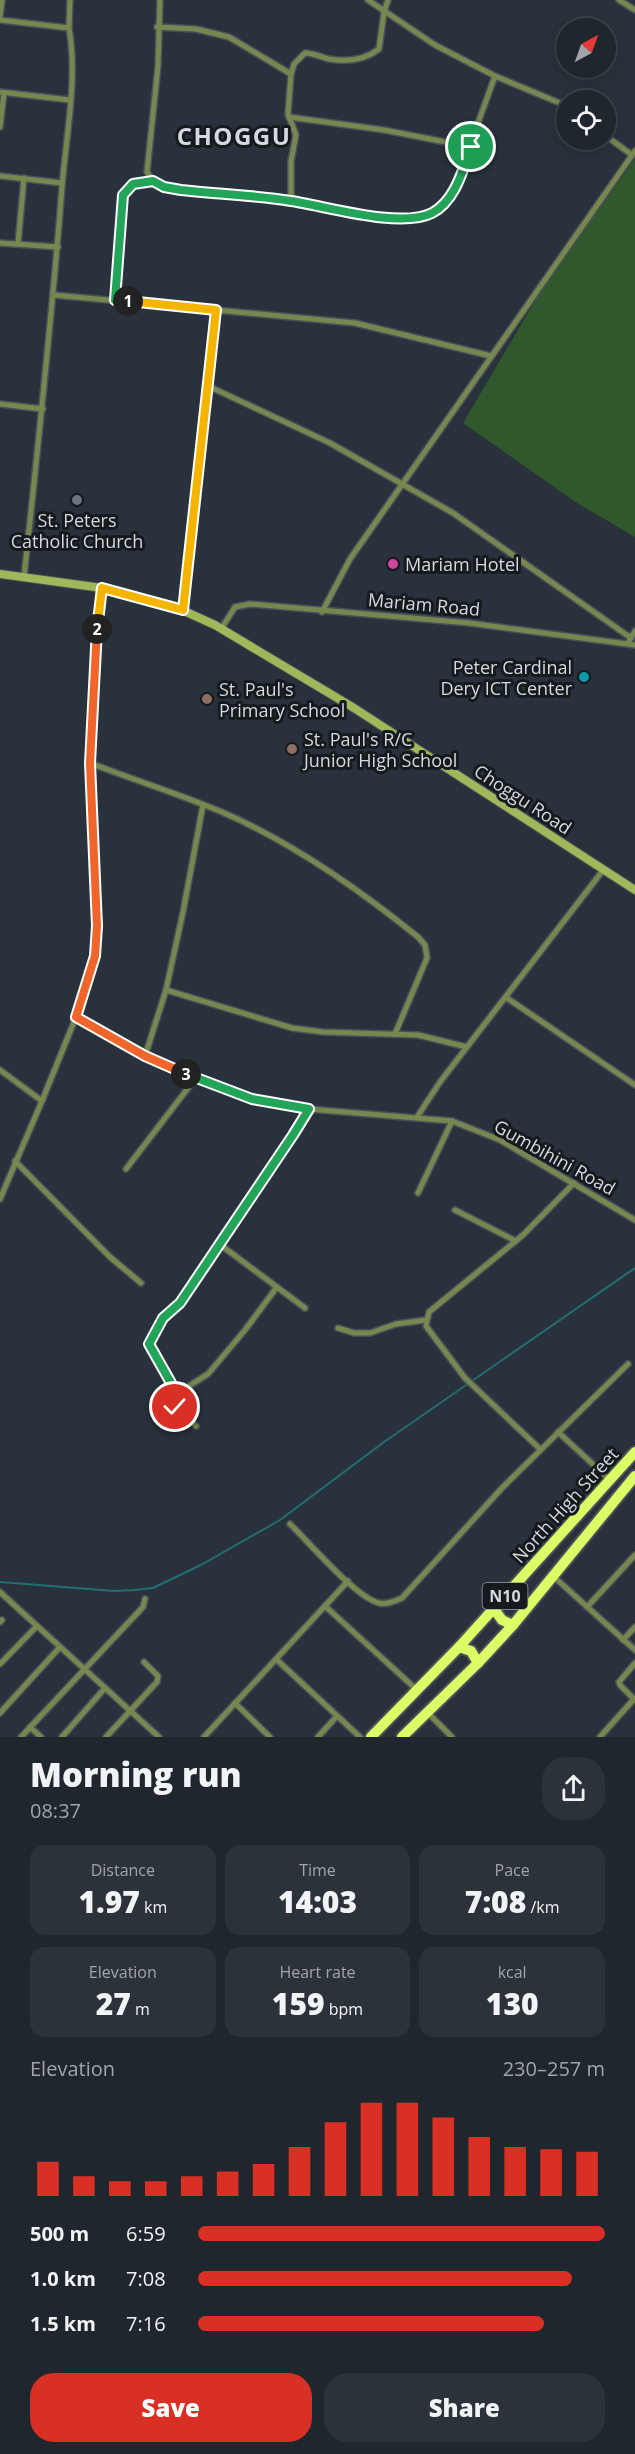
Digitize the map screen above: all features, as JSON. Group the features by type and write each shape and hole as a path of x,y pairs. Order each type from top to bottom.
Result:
{"highway":[{"name":"North High Street","path":"371,1737 459,1647 635,1452"},
{"name":"North High Street","path":"402,1737 478,1663 513,1625 633,1483"},
{"path":"494,1609 501,1620 513,1625"},
{"path":"459,1647 471,1651 478,1663"}],"main road":[{"name":"Choggu Road","path":"0,574 102,588 183,610 221,629 354,708 635,890"}],"street":[{"path":"2,0 0,18 69,28"},
{"path":"24,577 54,295 70,100 72,52 69,28 70,0"},
{"path":"160,0 158,66 147,172 153,181 164,187 291,201 335,211 394,218 431,214 443,205 453,192 495,76"},
{"path":"368,0 435,45 495,76 556,101"},
{"path":"291,201 293,185 291,160 296,135 290,117 291,74 298,58 305,53 336,59 362,59 370,56 379,49 388,0"},
{"path":"619,0 635,10"},
{"path":"158,27 196,29 229,37 291,74"},
{"path":"0,127 2,92 70,100"},
{"path":"290,117 384,130 471,147"},
{"path":"322,612 350,559 634,153 616,142"},
{"path":"0,176 62,183"},
{"path":"18,244 24,178"},
{"path":"115,300 123,195 133,184 153,181"},
{"path":"0,243 58,247"},
{"path":"54,295 355,323 491,356"},
{"path":"183,610 216,310"},
{"path":"207,385 330,443 477,529 631,642 635,631"},
{"path":"0,413 1,404 43,409"},
{"path":"0,1199 76,1017 95,956 97,926 90,763 97,617 102,588"},
{"name":"Mariam Road","path":"221,629 235,607 250,604 446,621 631,642"},
{"path":"90,763 249,825 338,877 393,916 425,945 428,957 395,1034"},
{"path":"145,1056 166,990 202,805"},
{"path":"417,1117 440,1082 507,998 604,869"},
{"path":"166,990 292,1028 322,1032 418,1035 467,1047"},
{"path":"507,998 635,1085"},
{"name":"Gumbihini Road","path":"76,1017 145,1056 195,1079 252,1099 309,1109 452,1121 500,1140 635,1220"},
{"path":"0,1070 42,1101"},
{"path":"126,1169 195,1079"},
{"path":"196,1426 175,1407 171,1383 149,1344 163,1318 180,1303 309,1109"},
{"path":"418,1193 452,1121"},
{"path":"15,1161 110,1257 141,1283"},
{"path":"540,1449 465,1378 434,1339 426,1326 426,1320 429,1312 516,1241 574,1183"},
{"path":"455,1210 516,1241"},
{"path":"218,1243 306,1308"},
{"path":"173,1396 208,1374 277,1287"},
{"path":"338,1328 354,1333 370,1333 396,1324 426,1320"},
{"path":"290,1524 363,1595 379,1603 391,1603 402,1598 540,1449 628,1364"},
{"path":"558,1431 609,1479"},
{"path":"587,1607 635,1555"},
{"path":"554,1576 635,1650"},
{"path":"204,1737 348,1581"},
{"path":"0,1592 159,1737"},
{"path":"21,1737 143,1606 146,1599"},
{"path":"325,1606 417,1690"},
{"path":"0,1664 37,1626"},
{"path":"623,1640 635,1627"},
{"path":"0,1713 60,1647"},
{"path":"276,1659 360,1737"},
{"path":"106,1737 158,1679 144,1662"},
{"path":"600,1737 634,1700 619,1682 635,1664"},
{"path":"62,1737 105,1688"},
{"path":"235,1703 270,1737"},
{"path":"428,1713 452,1737"},
{"path":"318,1737 337,1716"},
{"path":"30,1727 40,1737"},
{"path":"209,1731 215,1737"}],"green space":[{"path":"635,159 635,537 577,503 463,423 545,284"}],"waterway":[{"path":"0,1582 114,1591 134,1590 153,1588 201,1565 280,1520 384,1442 635,1268"}],"place":[{"name":"St. Peters Catholic Church","path":"77,500"},
{"name":"Mariam Hotel","path":"393,564"},
{"name":"Peter Cardinal Dery ICT Center","path":"584,677"},
{"name":"St. Paul's Primary School","path":"207,699"},
{"name":"St. Paul's R/C Junior High School","path":"292,749"}],"district":[{"name":"CHOGGU","path":"234,135"}],"route":[{"path":"175,1407 171,1383 149,1344 163,1318 180,1303 309,1109 252,1099 195,1079 145,1056 76,1017 95,956 97,926 90,763 97,617 102,588 183,610 216,310 115,300 123,195 133,184 153,181 164,187 181,190 291,201 335,211 394,218 415,217 431,214 443,205 453,192 471,147"}]}
